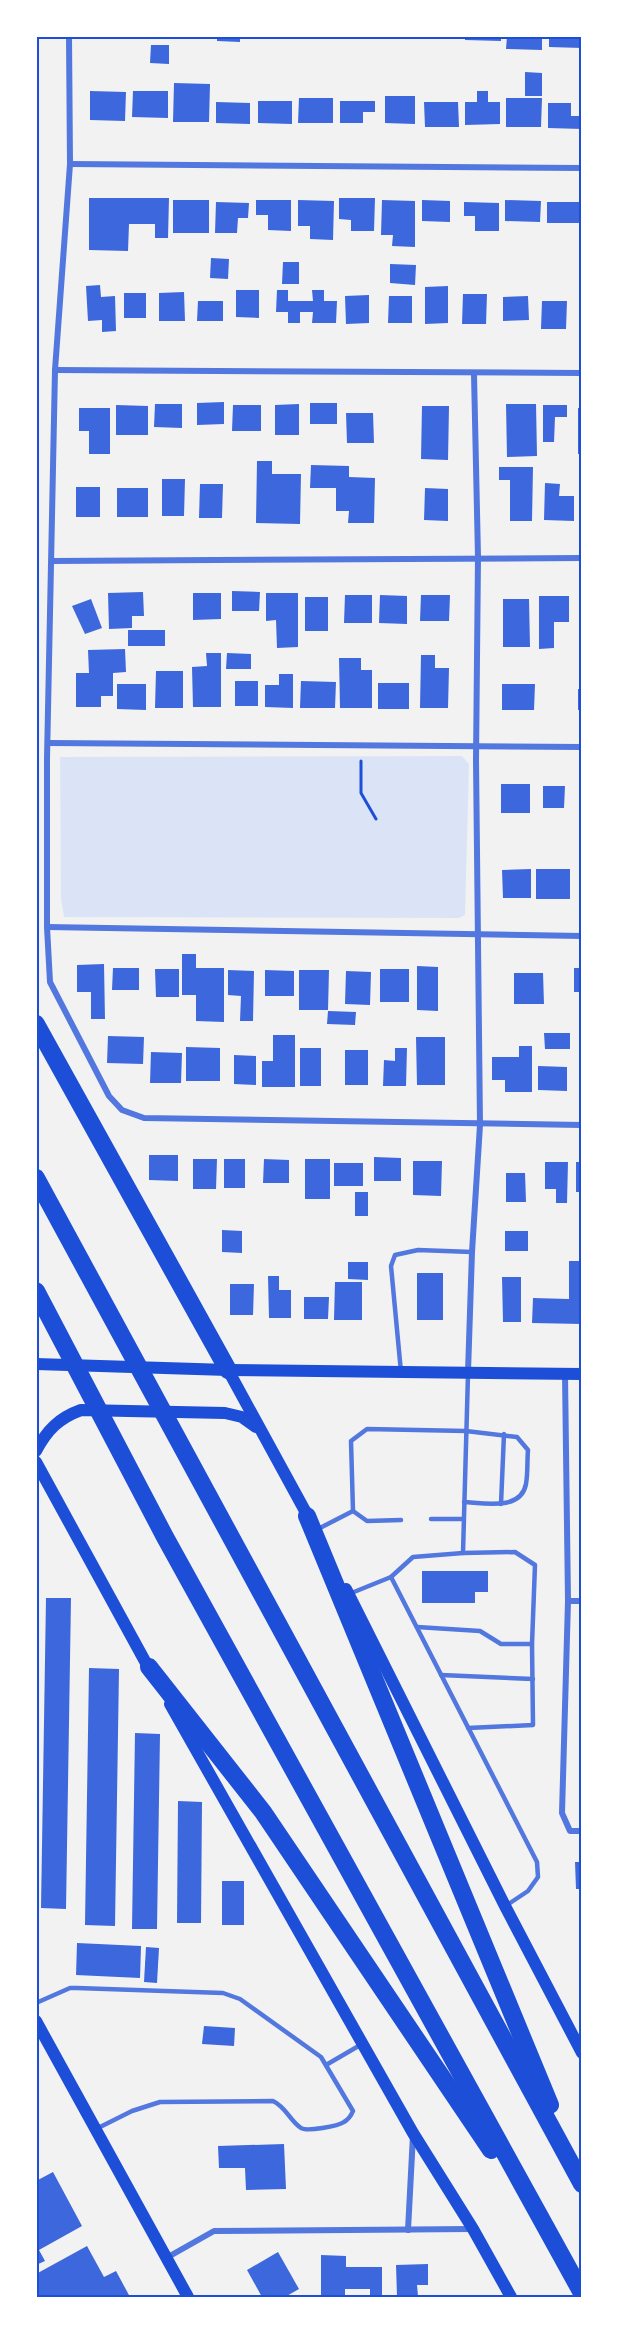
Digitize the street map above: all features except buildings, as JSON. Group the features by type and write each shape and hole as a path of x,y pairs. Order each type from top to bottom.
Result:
{"highway":[{"path":"36,1024 228,1370"},
{"path":"36,1178 215,1511 582,2182"},
{"path":"36,1291 165,1537 582,2293"},
{"path":"312,1523 582,2182"},
{"path":"148,1667 263,1812 557,2248"}],"main road":[{"path":"36,1364 228,1370 582,1374"},
{"path":"228,1370 312,1523 505,1906 578,2038 582,2053"},
{"path":"36,1451 45,1434 55,1424 81,1410 225,1413 242,1417 260,1429"},
{"path":"36,1462 148,1667 362,2044 511,2297"},
{"path":"36,2021 188,2297"}],"street":[{"path":"69,36 70,164 54,370 48,742 47,927 50,982 109,1096 122,1110 144,1118 582,1125"},
{"path":"70,164 582,168"},
{"path":"54,370 582,373"},
{"path":"468,1372 472,1252 480,1125 476,935 478,557 474,374"},
{"path":"52,561 582,558"},
{"path":"48,742 582,747"},
{"path":"47,927 582,936"},
{"path":"565,1373 568,1600 562,1813 570,1831 582,1831"},
{"path":"568,1600 582,1601"},
{"path":"408,2230 413,2133"},
{"path":"168,2257 214,2231 473,2229"}],"lane":[{"path":"401,1372 391,1266 395,1255 418,1250 472,1252"},
{"path":"463,1552 468,1372"},
{"path":"353,1511 351,1441 367,1429 466,1431 517,1437 528,1450 526,1486 517,1499 501,1504 464,1502"},
{"path":"501,1504 504,1434"},
{"path":"312,1523 353,1511"},
{"path":"353,1511 366,1521 401,1520"},
{"path":"431,1519 463,1519"},
{"path":"348,1594 391,1577 413,1557 463,1552 515,1552 535,1565 532,1644 533,1725 468,1728"},
{"path":"391,1577 537,1862 538,1877 528,1891 505,1906"},
{"path":"417,1628 480,1631 501,1644 532,1644"},
{"path":"441,1675 532,1679"},
{"path":"36,2003 70,1988 223,1993 240,1999 321,2057 353,2111 350,2117 340,2124 307,2130 301,2128 281,2105 273,2101 160,2102 132,2111 96,2128"},
{"path":"326,2065 362,2044"}],"path":[{"path":"361,761 361,793 375,819"}],"shaded area":[{"path":"462,756 469,764 465,915 459,918 64,917 61,899 60,757"}]}
